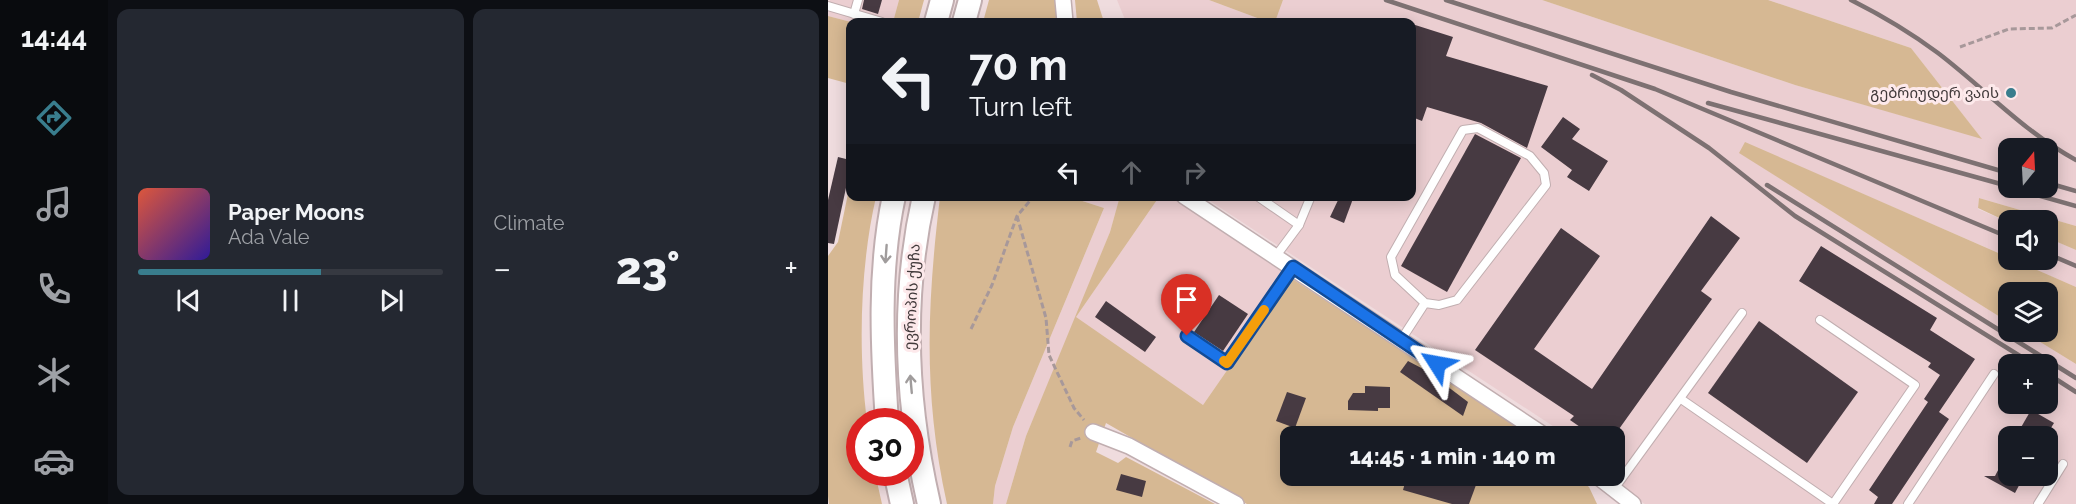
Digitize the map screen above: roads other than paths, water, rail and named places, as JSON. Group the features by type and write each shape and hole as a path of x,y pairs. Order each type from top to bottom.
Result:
{"main road":[{"path":"937,18 942,0"},
{"path":"965,18 970,0"},
{"name":"ევროპის ქუჩა","path":"886,408 881,335 888,222 893,201"},
{"name":"ევროპის ქუჩა","path":"923,201 916,231 908,336 917,450 929,504"},
{"path":"898,486 902,504"}],"street":[{"path":"1063,0 1065,18"},
{"path":"1192,201 1530,426"},
{"path":"1093,432 1129,446 1236,504"},
{"path":"1613,497 1633,504"}],"lane":[{"path":"854,14 858,0"},
{"path":"828,6 868,18"},
{"path":"1478,128 1530,156 1544,173 1545,185 1457,300 1439,305 1425,303 1395,275 1391,257 1464,130 1478,128"},
{"path":"1264,201 1299,225"},
{"path":"1276,256 1299,225 1309,201"},
{"path":"1187,336 1227,363 1293,267"},
{"path":"1401,340 1425,303"},
{"path":"1613,497 1742,313"},
{"path":"1681,399 1833,504 1915,385 1820,320"},
{"path":"1908,504 1994,374"},
{"path":"2038,504 2063,464"}],"railway":[{"path":"1386,0 1655,89 1998,233"},
{"path":"1446,0 1731,92 1998,170"},
{"path":"1851,0 1928,46 2022,123 2076,160"},
{"path":"1592,75 1621,90 1709,148 1795,216 2017,354"},
{"path":"1708,103 1998,183"},
{"path":"1767,185 2076,378"},
{"path":"2058,186 2076,191"},
{"path":"2048,198 2076,206"},
{"path":"2058,258 2076,266"},
{"path":"2058,380 2076,392"}],"place":[{"name":"გებრიუდერ ვაის","path":"2011,93"}]}
